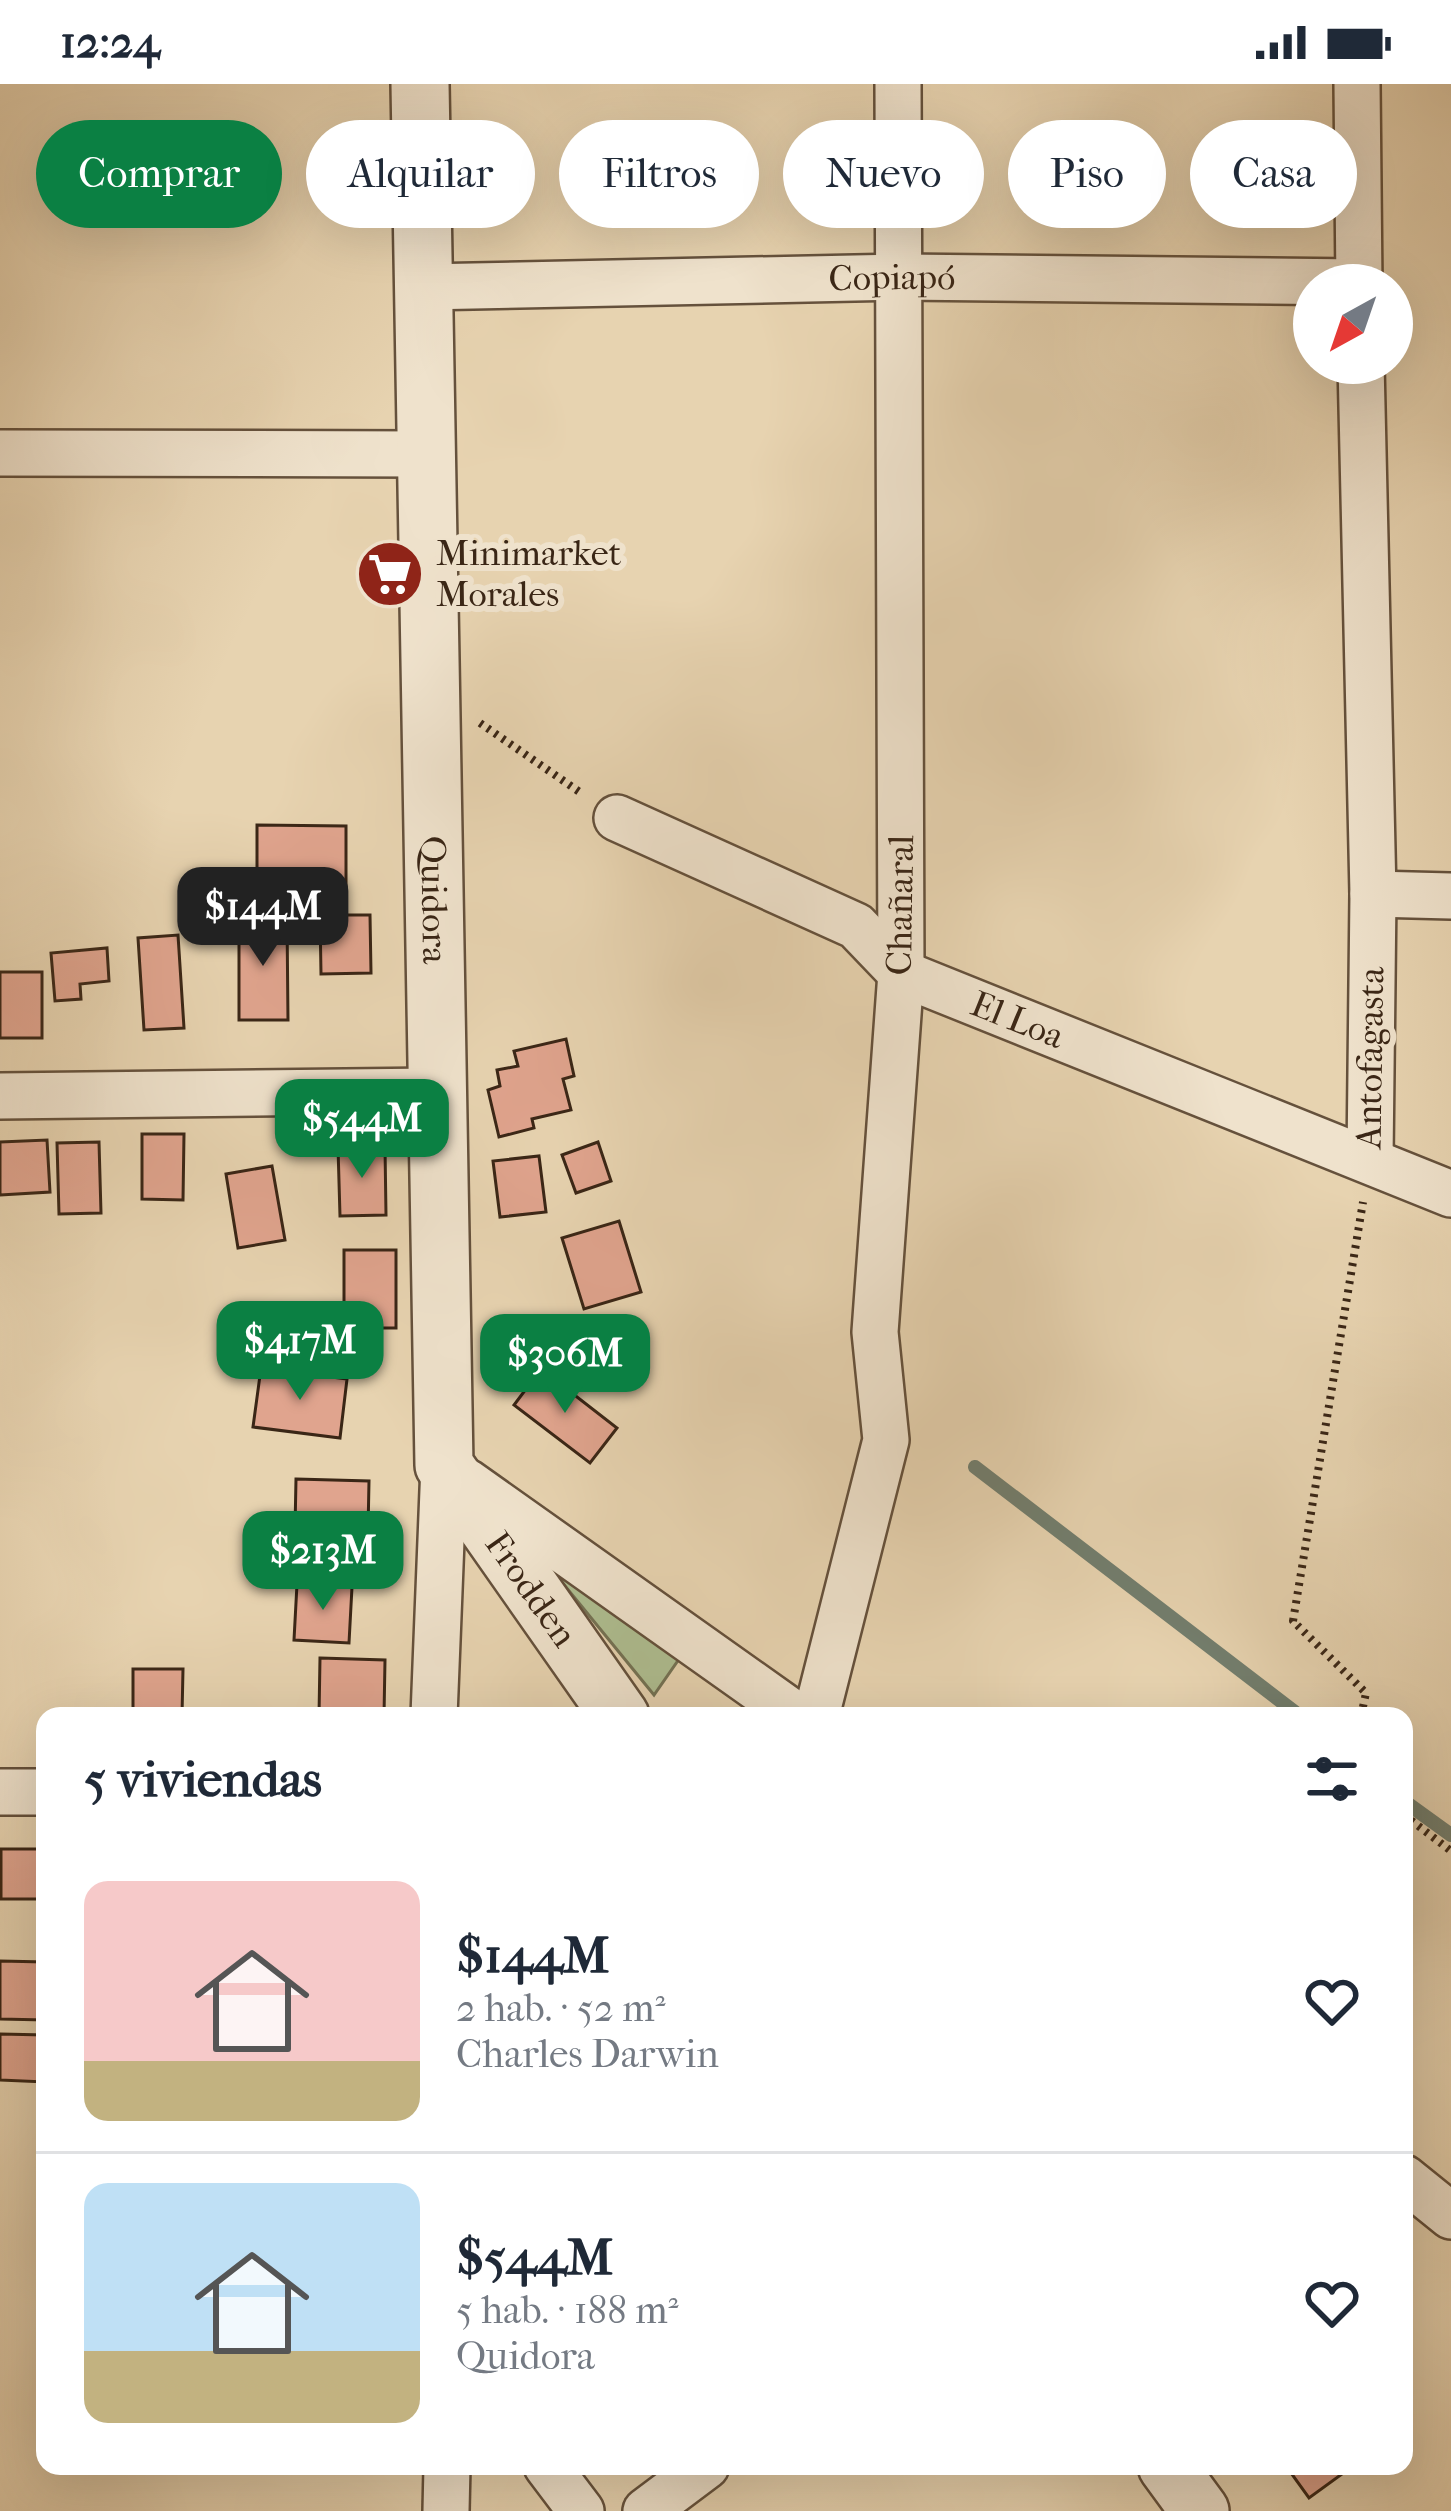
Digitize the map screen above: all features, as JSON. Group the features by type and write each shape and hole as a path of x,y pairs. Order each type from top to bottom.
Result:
{"street":[{"name":"Quidora","path":"419,84 443,1465 434,1707"},
{"name":"Chañaral","path":"818,1707 886,1440 875,1332 901,973 898,84"},
{"path":"1357,84 1359,264"},
{"name":"Copiapó","path":"424,287 901,277 1293,282"},
{"name":"Antofagasta","path":"1361,384 1372,894 1370,1159"},
{"path":"0,454 427,454"},
{"name":"El Loa","path":"617,818 856,926 901,973 1451,1194"},
{"path":"1372,894 1451,896"},
{"path":"0,1096 436,1091"},
{"path":"443,1465 784,1707"},
{"name":"Frodden","path":"443,1465 614,1707"},
{"path":"0,1792 36,1792"},
{"path":"1413,2185 1451,2216"},
{"path":"446,2511 447,2475"},
{"path":"554,2475 580,2511"},
{"path":"646,2511 694,2475"},
{"path":"1174,2475 1200,2511"}],"path":[{"path":"487,727 617,818"},
{"name":"Antofagasta","path":"1363,1707 1366,1693 1293,1621 1370,1159"},
{"path":"1413,1822 1451,1851"}],"green space":[{"path":"534,1548 679,1659 654,1695"}],"building":[{"path":"257,825 346,826 346,889 257,889"},
{"path":"320,915 370,915 371,973 321,974"},
{"path":"239,918 287,918 288,1020 239,1020"},
{"path":"178,935 184,1028 144,1030 138,938"},
{"path":"107,948 109,981 80,984 81,999 55,1001 51,953"},
{"path":"0,972 42,972 42,1038 0,1038"},
{"path":"566,1039 574,1076 563,1079 571,1110 532,1119 534,1128 499,1137 488,1090 500,1086 497,1070 518,1066 514,1051"},
{"path":"142,1134 184,1134 183,1200 142,1199"},
{"path":"47,1140 50,1192 0,1195 0,1142"},
{"path":"99,1142 101,1213 59,1214 57,1143"},
{"path":"598,1142 611,1181 576,1193 562,1155"},
{"path":"338,1147 385,1147 386,1215 340,1216"},
{"path":"539,1156 546,1212 500,1217 493,1161"},
{"path":"272,1166 285,1240 238,1248 226,1174"},
{"path":"619,1221 641,1292 584,1309 562,1238"},
{"path":"344,1250 396,1250 396,1328 344,1328"},
{"path":"261,1368 347,1379 340,1438 253,1427"},
{"path":"541,1369 617,1428 590,1463 514,1405"},
{"path":"296,1479 369,1481 368,1532 295,1529"},
{"path":"297,1584 352,1587 349,1643 294,1640"},
{"path":"320,1658 385,1660 384,1707 319,1707"},
{"path":"133,1669 183,1669 182,1707 133,1707"},
{"path":"1,1849 36,1849 36,1899 1,1899"},
{"path":"0,1961 36,1962 36,2020 0,2019"},
{"path":"0,2034 36,2035 36,2082 0,2080"},
{"path":"1292,2475 1341,2475 1309,2498"}],"waterway":[{"path":"975,1467 1288,1707"},
{"path":"1413,1808 1451,1835"}],"place":[{"name":"Minimarket Morales","path":"390,574"}]}
